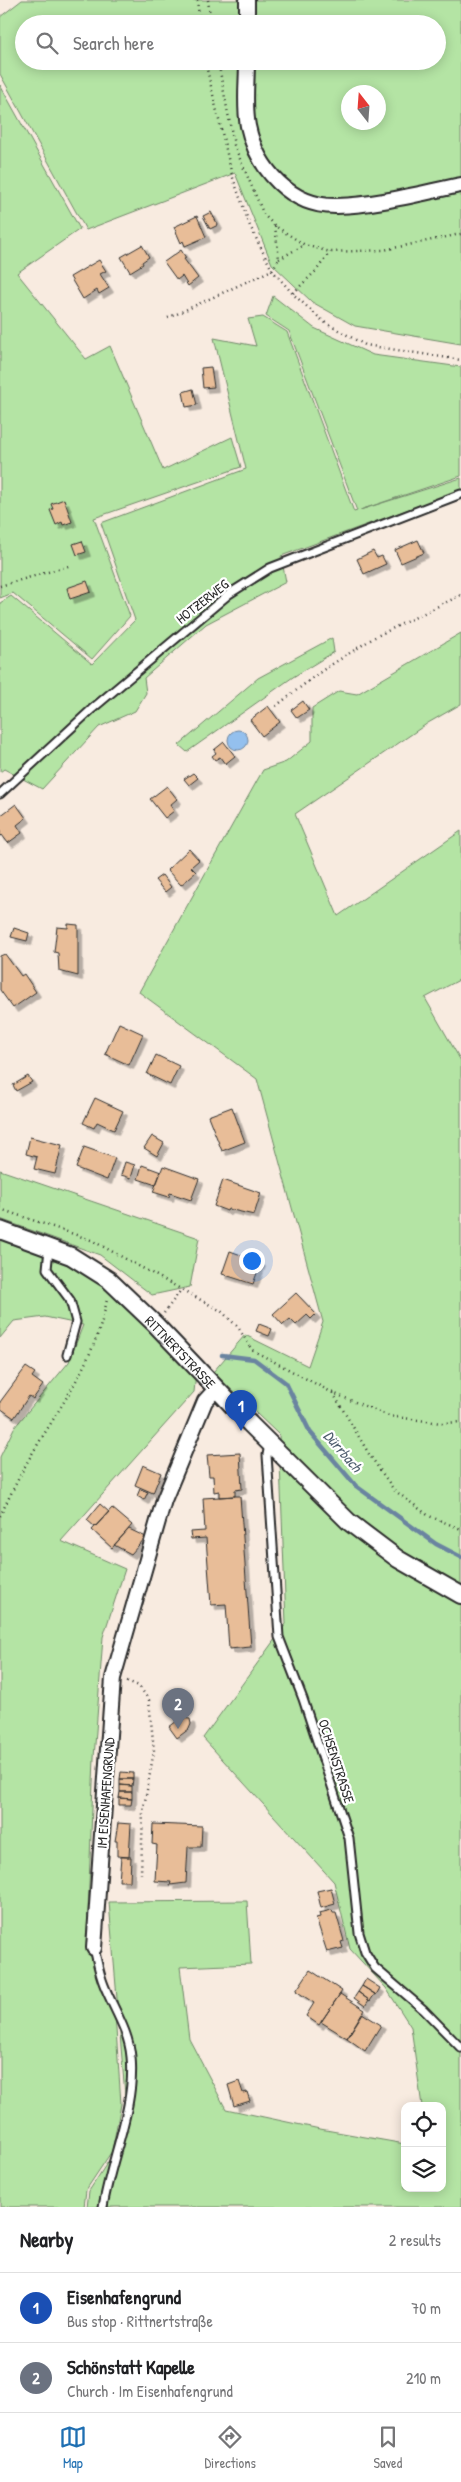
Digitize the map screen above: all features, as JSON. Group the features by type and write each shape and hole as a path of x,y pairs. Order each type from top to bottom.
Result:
{"street":[{"path":"247,0 247,15"},
{"path":"247,70 248,124 253,144 262,163 274,178 292,194 313,203 335,206 461,185"},
{"name":"RITTNERTSTRASSE","path":"0,1230 49,1246 88,1265 110,1280 155,1324 269,1444 321,1496 369,1540 461,1596"},
{"name":"IM EISENHAFENGRUND","path":"94,1948 113,1678 164,1500 205,1401 216,1389"}],"lane":[{"name":"HOTZERWEG","path":"0,794 92,709 165,646 229,594 253,578 270,568 461,494"},
{"path":"49,1246 46,1269 70,1300 76,1322 67,1355"},
{"name":"OCHSENSTRASSE","path":"269,1444 267,1455 279,1637 303,1699 349,1838 359,1933 365,1952 375,1968 424,2010 461,2048"},
{"name":"IM EISENHAFENGRUND","path":"94,1948 103,1984 122,2023 131,2055 131,2091 108,2176 103,2207"}],"path":[{"path":"197,0 199,15"},
{"path":"208,0 209,15"},
{"path":"208,70 232,175 250,226 272,270 293,294 324,322 365,345 461,360"},
{"path":"275,226 279,259"},
{"path":"168,318 272,270 279,259 304,245"},
{"path":"293,294 316,271 330,252"},
{"path":"0,586 72,565"},
{"path":"276,706 323,670 375,637 461,595"},
{"path":"0,1209 91,1240 221,1311 238,1327 252,1350 332,1392 389,1416 441,1423 461,1422"},
{"path":"0,1516 31,1456 77,1381 104,1316 110,1280"},
{"path":"155,1324 181,1290"},
{"path":"332,1392 369,1454 394,1490 429,1516 461,1529"},
{"path":"113,1678 139,1686 149,1700 154,1751 143,1812 141,1874"}],"green space":[{"path":"22,0 461,0 461,344 355,326 312,302 272,264 235,173 86,230 0,74 0,17"},
{"path":"0,85 80,229 17,273 86,359 110,346 163,470 232,437 241,467 94,518 130,616 92,659 13,593 0,598"},
{"path":"273,296 314,328 373,355 461,367 461,476 360,510 461,478 461,490 281,556 286,582 206,624 144,678 146,693 135,711 99,727 42,789 4,769 0,772 0,603 11,596 92,664 135,620 101,523 246,469 214,338 256,346 248,319 263,317 287,332 354,512 357,511 289,331 266,316"},
{"path":"461,633 461,704 428,723 295,814 338,916 461,831 461,979 425,998 461,1061 461,2207 87,2207 89,2191 128,2131 109,1902 247,1901 251,1964 180,1967 189,2039 226,2109 320,2129 401,2143 401,2192 446,2192 446,2102 421,2102 411,2027 386,1988 350,1949 334,1882 203,1738 286,1624 279,1435 213,1372 245,1335 308,1366 323,1322 257,1079 139,992 263,770 286,762 312,741 312,708 339,691 357,694"},
{"path":"332,638 334,652 293,677 187,752 179,745 258,678"},
{"path":"0,1170 199,1238 190,1287 152,1295 100,1255 0,1219"},
{"path":"0,1238 56,1259 99,1280 196,1373 194,1392 61,1541 125,1569 103,1637 94,1758 87,1935 101,1991 115,2014 121,2104 112,2151 86,2190 84,2207 0,2207 0,1457 14,1428 69,1362 83,1325 45,1317 14,1321 0,1338"}],"water":[{"path":"238,730 245,733 248,740 245,747 238,750 231,747 228,740 231,733"}],"building":[{"path":"211,212 218,225 210,229 203,216"},
{"path":"197,216 206,237 185,246 183,241 181,243 174,227"},
{"path":"142,245 149,257 142,262 143,264 130,272 121,257"},
{"path":"181,250 186,258 184,259 198,278 188,286 182,276 177,280 164,262"},
{"path":"99,260 106,271 100,274 109,288 99,294 97,290 83,299 70,277"},
{"path":"211,367 214,387 203,388 201,368"},
{"path":"193,389 197,405 186,407 183,392"},
{"path":"64,499 72,522 63,525 62,522 56,525 50,510 53,509 51,504"},
{"path":"418,540 424,553 401,563 395,550"},
{"path":"82,541 86,552 77,555 73,544"},
{"path":"373,551 377,558 382,556 386,564 364,574 357,559"},
{"path":"87,581 91,592 70,599 67,588"},
{"path":"303,701 309,710 297,718 291,710"},
{"path":"268,706 280,722 262,736 250,720"},
{"path":"224,742 235,756 225,764 220,757 215,760 212,756 216,753 214,750"},
{"path":"193,773 198,778 189,785 184,779"},
{"path":"167,786 177,799 170,805 174,811 165,818 150,799"},
{"path":"16,804 26,818 17,825 22,833 8,843 2,835 0,837 0,816"},
{"path":"189,849 199,860 191,867 196,872 181,885 167,870"},
{"path":"162,875 171,887 165,892 155,880"},
{"path":"68,924 78,925 78,976 59,971 58,953 54,952 57,927 68,928"},
{"path":"14,928 29,933 27,941 11,937"},
{"path":"5,954 21,976 24,974 36,992 13,1008 0,990 0,956"},
{"path":"119,1023 143,1034 129,1065 105,1054"},
{"path":"156,1055 179,1066 170,1085 147,1074"},
{"path":"28,1076 32,1082 16,1091 13,1085"},
{"path":"95,1098 123,1111 114,1130 97,1122 94,1128 83,1123"},
{"path":"232,1107 245,1142 222,1151 208,1116"},
{"path":"152,1136 164,1143 157,1156 144,1148"},
{"path":"30,1137 62,1145 55,1174 34,1169 37,1157 26,1154"},
{"path":"84,1147 115,1158 107,1180 76,1168"},
{"path":"125,1162 135,1165 131,1178 121,1175"},
{"path":"142,1165 161,1172 156,1185 138,1179"},
{"path":"163,1166 199,1179 191,1200 170,1193 169,1197 153,1192"},
{"path":"223,1180 261,1193 254,1215 228,1209 227,1211 214,1206"},
{"path":"230,1251 261,1262 253,1284 222,1274"},
{"path":"296,1293 316,1314 311,1319 307,1315 296,1325 290,1319 283,1325 273,1314"},
{"path":"259,1324 272,1329 269,1336 256,1331"},
{"path":"26,1367 35,1373 32,1377 43,1385 33,1399 29,1396 14,1418 0,1408 0,1402"},
{"path":"240,1453 242,1489 235,1490 235,1496 219,1497 219,1491 214,1492 213,1476 209,1476 207,1455"},
{"path":"143,1465 161,1473 153,1493 135,1485"},
{"path":"140,1489 148,1492 144,1500 137,1496"},
{"path":"240,1496 251,1647 229,1649 226,1604 211,1605 206,1538 191,1539 190,1532 205,1531 203,1498"},
{"path":"100,1504 109,1512 95,1527 87,1520"},
{"path":"112,1508 132,1525 112,1548 92,1530"},
{"path":"129,1529 146,1537 131,1554 114,1545"},
{"path":"181,1718 190,1719 191,1724 189,1729 177,1738 169,1727"},
{"path":"121,1772 133,1773 133,1779 120,1779"},
{"path":"120,1779 133,1779 132,1786 120,1785"},
{"path":"120,1785 132,1786 132,1792 120,1792"},
{"path":"120,1792 132,1792 132,1799 119,1798"},
{"path":"119,1798 132,1799 131,1805 119,1805"},
{"path":"118,1823 131,1824 129,1857 117,1856 117,1841 115,1841"},
{"path":"153,1824 202,1826 201,1847 188,1847 186,1883 170,1885 171,1882 155,1881 157,1845 152,1844"},
{"path":"121,1857 131,1857 130,1881 119,1881"},
{"path":"331,1888 335,1904 321,1908 317,1891"},
{"path":"332,1910 333,1913 336,1913 344,1941 341,1942 343,1948 327,1952 316,1918 320,1917 319,1913"},
{"path":"310,1970 342,1991 319,2025 306,2016 314,2003 296,1991"},
{"path":"366,1979 380,1988 376,1995 362,1986"},
{"path":"362,1986 375,1994 370,2001 358,1992"},
{"path":"358,1992 369,2000 365,2006 354,1998"},
{"path":"340,1994 365,2010 347,2038 321,2022"},
{"path":"362,2013 381,2025 365,2051 347,2038"},
{"path":"239,2081 243,2093 247,2092 250,2101 234,2106 228,2085"}],"waterway":[{"name":"Dürrbach","path":"222,1355 254,1359 286,1383 310,1432 356,1486 436,1544 461,1557"}],"place":[{"name":"Eisenhafengrund","path":"241,1431"},
{"name":"Schönstatt Kapelle","path":"178,1729"}]}
